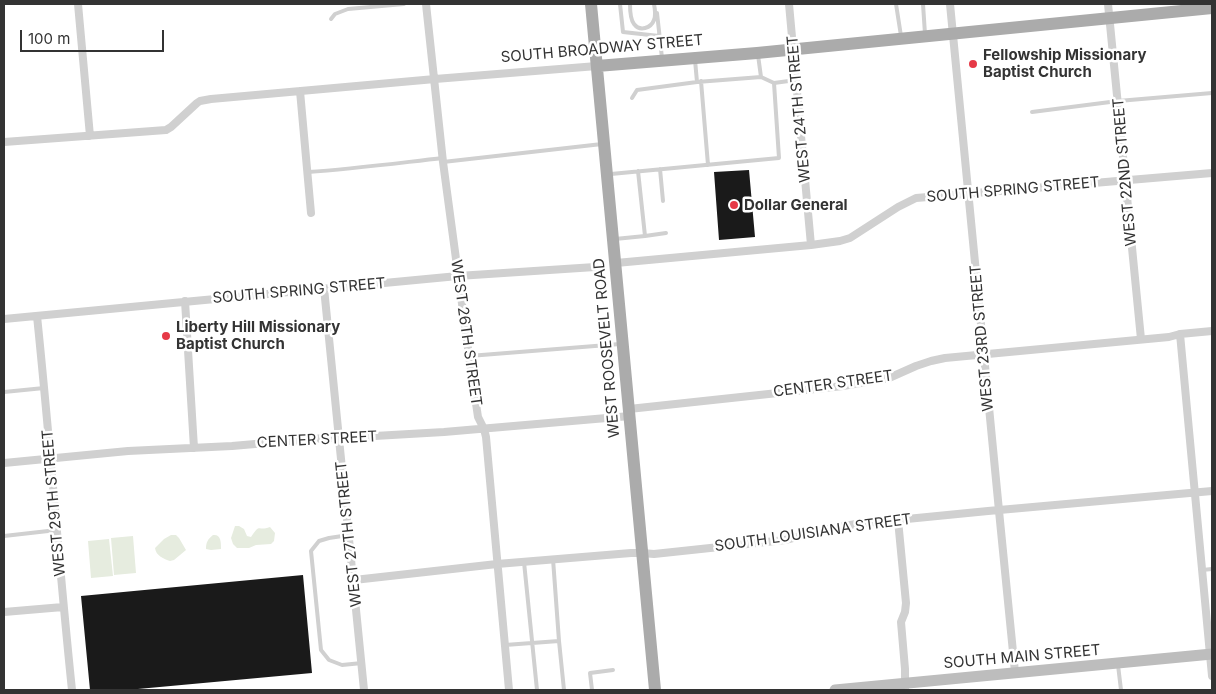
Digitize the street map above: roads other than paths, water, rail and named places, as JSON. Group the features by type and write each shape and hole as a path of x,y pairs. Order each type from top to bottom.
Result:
{"main road":[{"name":"WEST ROOSEVELT ROAD","path":"591,4 655,690"},
{"name":"SOUTH BROADWAY STREET","path":"597,66 758,53 1212,8"},
{"name":"SOUTH MAIN STREET","path":"835,690 905,687 1015,672 1211,654"}],"street":[{"path":"78,4 90,136"},
{"name":"WEST 26TH STREET","path":"426,4 458,276 478,417 484,429 509,690"},
{"name":"WEST 24TH STREET","path":"789,4 811,245"},
{"name":"WEST 23RD STREET","path":"950,4 1015,672"},
{"name":"WEST 22ND STREET","path":"1108,4 1141,339"},
{"name":"SOUTH BROADWAY STREET","path":"4,142 166,130 200,101 597,66"},
{"path":"300,91 311,213"},
{"name":"SOUTH SPRING STREET","path":"616,263 840,241 850,238 898,207 916,198 1212,173"},
{"name":"SOUTH SPRING STREET","path":"4,319 458,276 595,267"},
{"name":"WEST 27TH STREET","path":"324,288 364,690"},
{"path":"185,301 194,448"},
{"name":"WEST 29TH STREET","path":"37,316 72,690"},
{"name":"CENTER STREET","path":"4,462 136,450 484,429 843,386 891,378 930,361 945,358 1169,337 1212,331"},
{"path":"1180,334 1212,676"},
{"name":"SOUTH LOUISIANA STREET","path":"354,580 497,564 642,553 654,554 766,543 856,524 1212,491"},
{"path":"898,520 906,603 901,622 905,687"},
{"path":"4,612 63,607"}],"lane":[{"path":"331,19 335,14 348,9 404,4"},
{"path":"620,4 623,32 659,36"},
{"path":"630,4 633,23 638,27 648,28 654,22 655,4"},
{"path":"655,4 662,61"},
{"path":"896,4 901,38"},
{"path":"923,4 925,36"},
{"path":"758,53 761,77"},
{"path":"695,58 708,165"},
{"path":"632,98 637,90 699,81 761,77 774,83 796,80"},
{"path":"608,174 779,158 774,83"},
{"path":"1032,112 1118,100 1212,93"},
{"path":"307,172 605,144"},
{"path":"660,169 663,201"},
{"path":"638,171 645,236"},
{"path":"614,239 666,233"},
{"path":"469,356 622,343"},
{"path":"4,392 44,388"},
{"path":"4,536 57,530"},
{"path":"349,535 319,541 311,551 321,650 329,660 342,665 362,663"},
{"path":"553,559 564,690"},
{"path":"524,562 537,690"},
{"path":"1202,570 1212,569"},
{"path":"505,645 560,641"},
{"path":"1118,663 1121,690"},
{"path":"592,690 590,673 614,670"}],"place":[{"name":"Fellowship Missionary Baptist Church","path":"973,64"},
{"name":"Dollar General","path":"734,205"},
{"name":"Liberty Hill Missionary Baptist Church","path":"166,336"}]}
